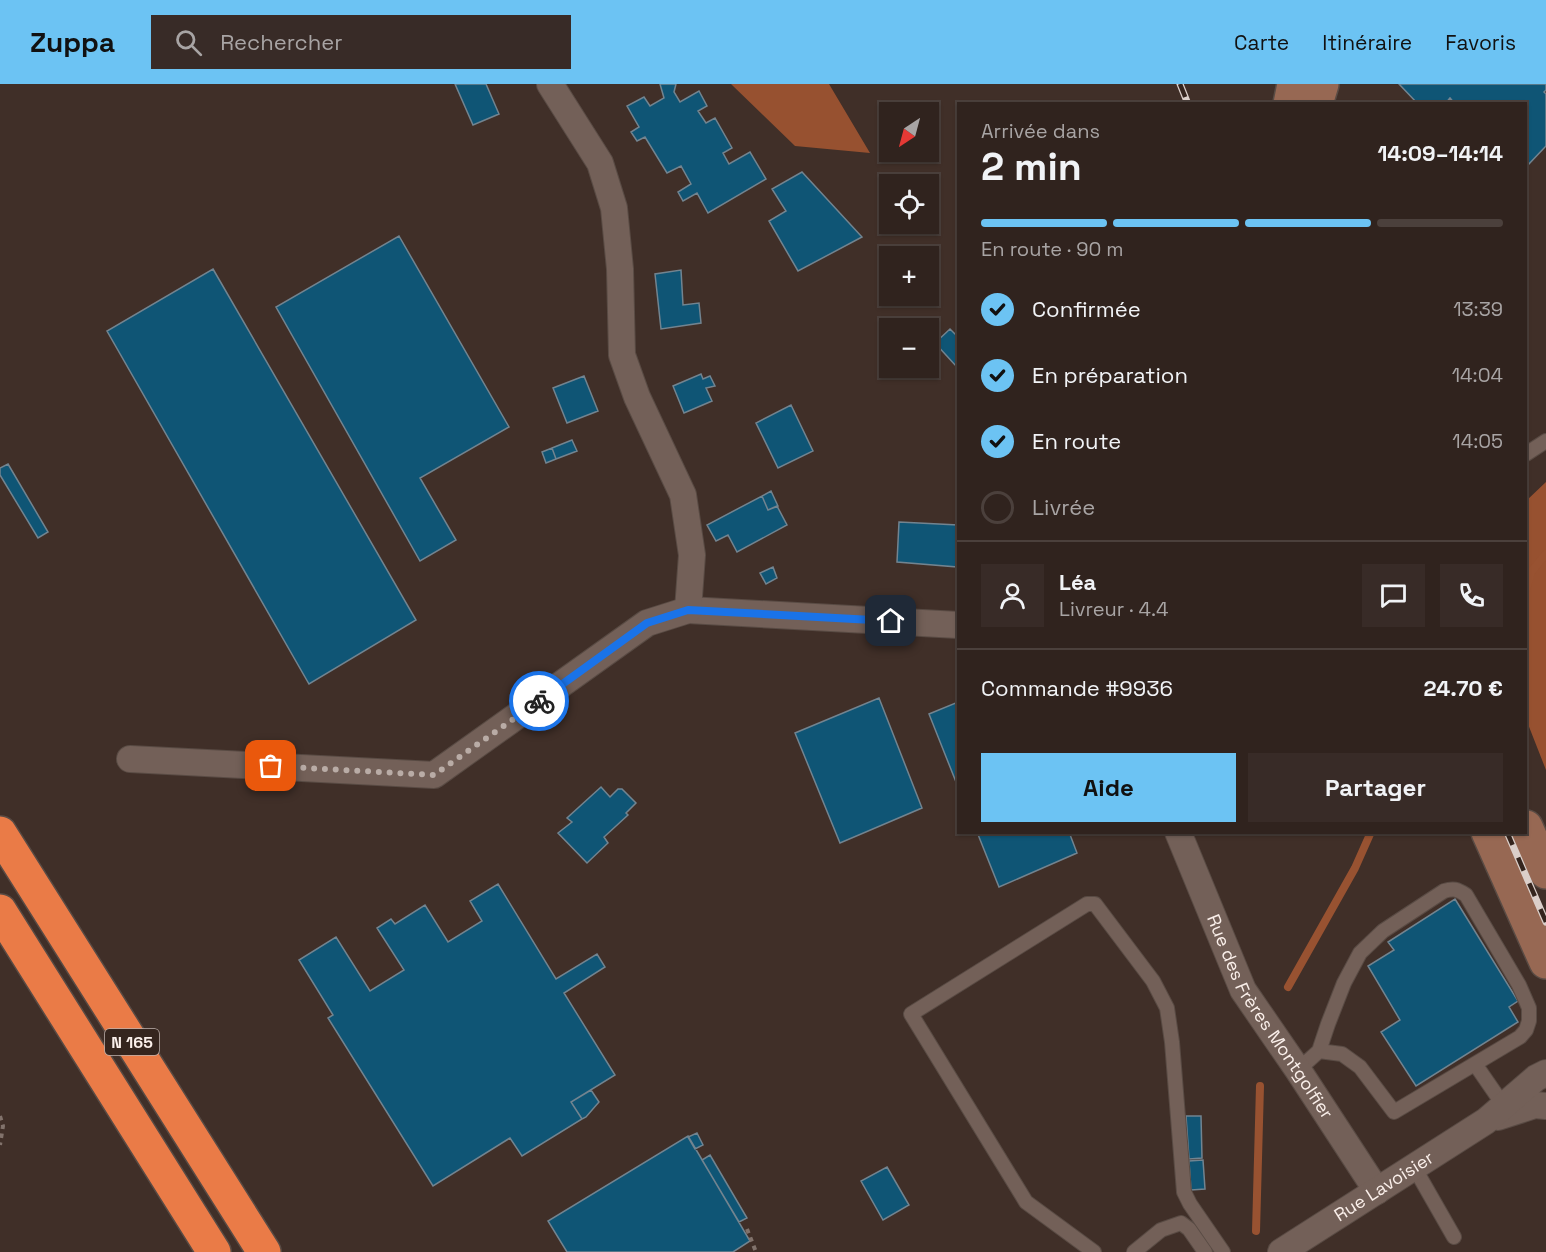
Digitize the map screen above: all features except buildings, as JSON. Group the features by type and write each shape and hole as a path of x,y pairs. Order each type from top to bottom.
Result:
{"highway":[{"name":"N 165","path":"0,833 264,1252"},
{"name":"N 165","path":"0,911 214,1252"}],"main road":[{"path":"1290,102 1294,84"},
{"path":"1317,102 1322,84"},
{"path":"1527,829 1546,872"},
{"path":"1489,834 1546,962"}],"street":[{"path":"550,84 600,163 614,208 620,269 622,355 637,397 683,495 692,555 688,610"},
{"path":"130,759 434,775 647,623 688,610 957,625"},
{"name":"Rue des Frères Montgolfier","path":"1179,834 1243,990 1377,1191"},
{"name":"Rue Lavoisier","path":"1281,1252 1495,1113 1536,1078 1546,1073"},
{"name":"Rue Lavoisier","path":"1495,1113 1535,1105 1546,1106"}],"lane":[{"path":"1527,453 1546,441"},
{"path":"1298,1070 1319,1051 1344,983 1360,953 1383,931 1444,891 1452,888 1466,895 1519,985 1528,1008 1529,1021 1520,1037 1394,1112 1360,1067 1342,1054 1319,1051"},
{"path":"1094,1252 1026,1202 911,1014 1087,904 1095,904 1153,981 1167,1008 1172,1042 1184,1191 1195,1212 1223,1252"},
{"path":"1475,1064 1495,1113"},
{"path":"1414,1167 1454,1237"},
{"path":"1134,1252 1161,1230 1181,1223 1189,1228 1205,1252"}],"path":[{"path":"0,1116 3,1126 0,1145"},
{"path":"747,1229 756,1252"}],"shaded area":[{"path":"731,84 829,84 870,153 795,146"},
{"path":"1546,482 1546,770 1527,722 1527,500"}],"waterway":[{"path":"1527,586 1531,572 1546,554"},
{"path":"1288,987 1355,868 1370,834"},
{"path":"1256,1231 1260,1086"}],"railway":[{"path":"1180,84 1187,102"},
{"path":"1508,834 1546,922"}],"way so far":[{"path":"271,766 434,775 539,701"}],"route":[{"path":"539,701 647,623 688,610 891,621"}]}
